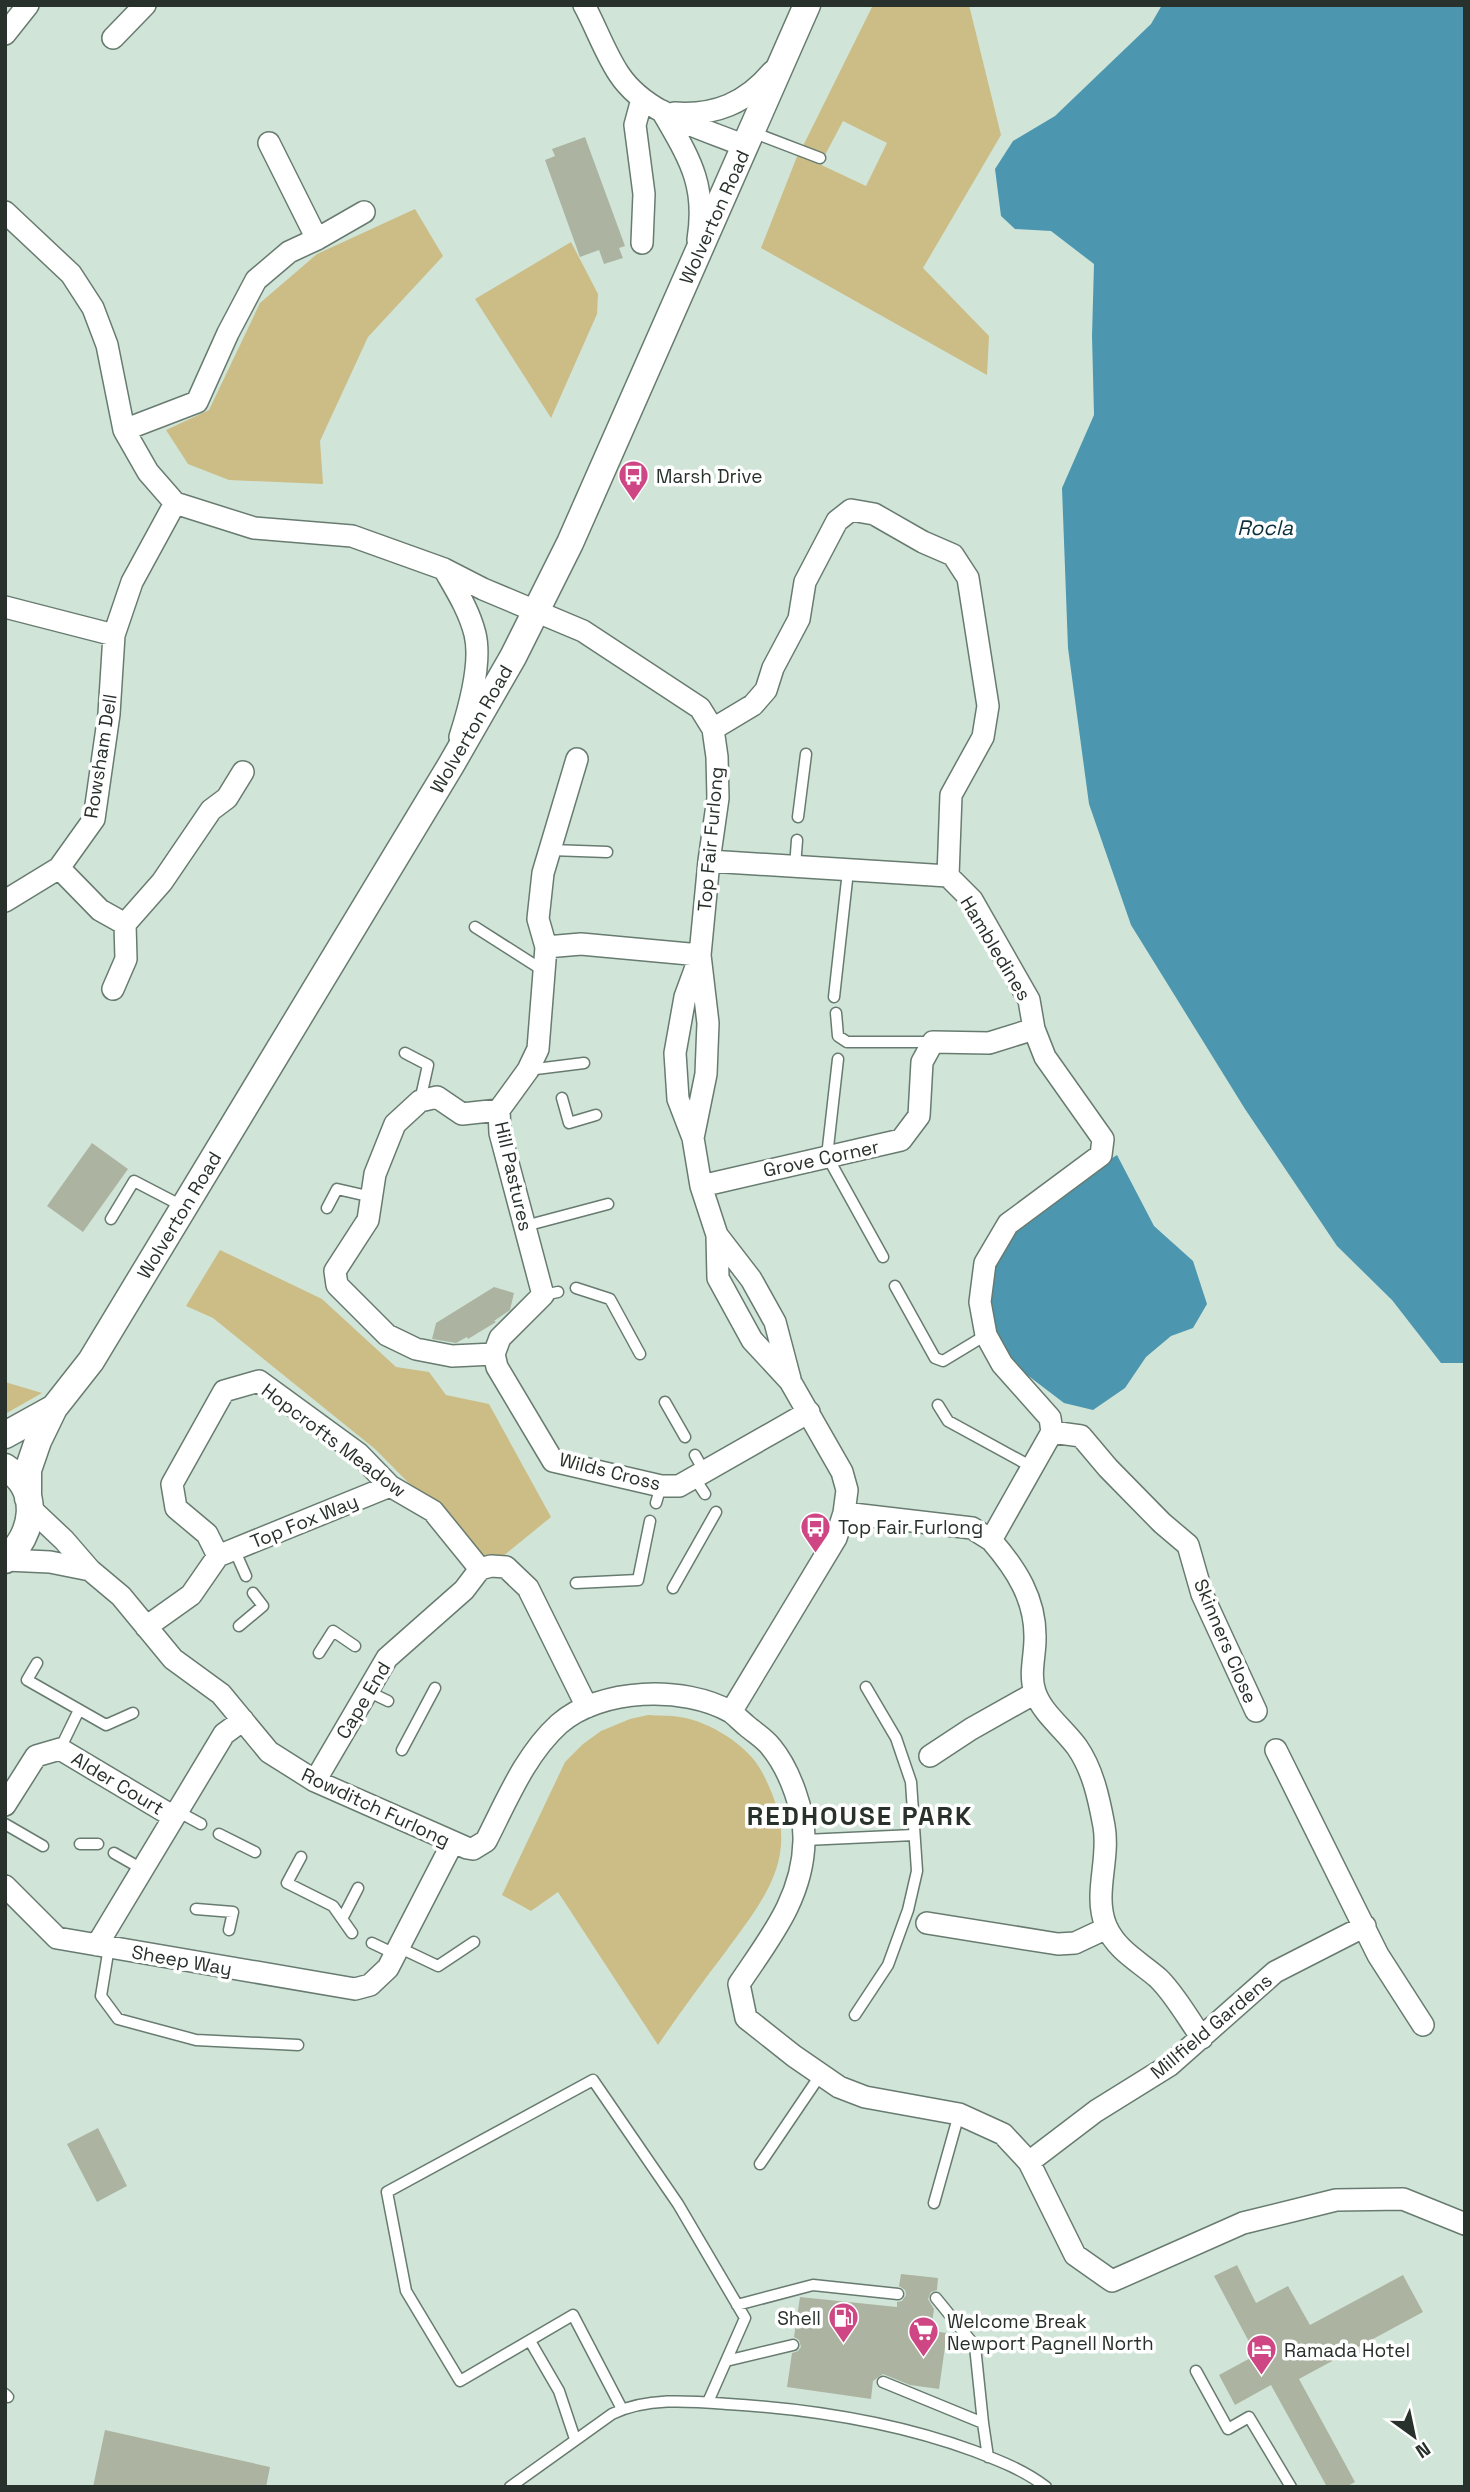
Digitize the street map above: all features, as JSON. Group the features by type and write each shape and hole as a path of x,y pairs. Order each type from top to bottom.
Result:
{"street":[{"path":"5,34 28,5"},
{"path":"584,5 619,74 642,99 662,111 749,139"},
{"name":"Wolverton Road","path":"6,1560 17,1550 25,1537 29,1523 30,1459 54,1408 91,1361 451,765 513,657 575,531 807,5"},
{"path":"113,38 133,9"},
{"path":"662,111 695,114 728,106 756,92 782,61"},
{"path":"642,99 635,125 644,194 642,243"},
{"path":"662,111 696,175 701,194 701,221 693,265"},
{"path":"270,143 317,239"},
{"path":"5,212 71,274 93,308 107,345 124,430 148,472 175,503 254,528 352,536 444,569 583,631 700,708 713,729 753,705 766,690 773,667 799,619 805,582 837,521 851,510 874,514 923,542 953,555 968,578 988,706 983,737 951,795 948,876"},
{"path":"124,430 197,402 228,333 256,280 289,252 364,212"},
{"name":"Rowsham Dell","path":"5,901 59,868 94,819 109,714 114,635 132,582 175,503"},
{"path":"444,569 464,603 476,637 472,694 451,765"},
{"path":"5,607 114,635"},
{"name":"Top Fair Furlong","path":"693,1138 706,1074 708,1023 700,955 718,798 713,729"},
{"name":"Hill Pastures","path":"494,1354 500,1338 550,1293 525,1226 500,1133 499,1110 528,1070 538,1049 546,947 538,919 543,873 577,759"},
{"path":"113,989 126,959 125,924 162,882 211,810 227,798 243,772"},
{"name":"Hambledines","path":"709,861 948,876 972,900 1029,1000 1034,1029 1045,1058 1103,1139 1101,1155 1007,1224 985,1263 980,1302 986,1335 1002,1364 1051,1425"},
{"path":"59,868 100,910 125,924"},
{"path":"546,947 581,944 700,955"},
{"name":"Top Fair Furlong","path":"700,955 685,997 675,1053 678,1099 693,1138 701,1186 716,1235 719,1278 752,1340 790,1381 809,1412 842,1472 847,1490 844,1514 836,1538 731,1712"},
{"path":"933,1042 989,1043 1034,1029"},
{"name":"Grove Corner","path":"701,1186 901,1140 919,1116 922,1062 933,1042"},
{"path":"494,1354 452,1356 416,1349 387,1335 337,1285 335,1270 368,1220 375,1174 395,1124 420,1101 438,1097 462,1114 499,1110"},
{"name":"Wilds Cross","path":"494,1354 497,1367 553,1461 658,1494 679,1486 809,1412"},
{"name":"Hopcrofts Meadow","path":"226,1553 176,1508 172,1484 224,1391 259,1381 359,1454 390,1486 433,1511 480,1569"},
{"name":"Wolverton Road","path":"5,1435 54,1408"},
{"path":"991,1540 1032,1467 1051,1425"},
{"name":"Skinners Close","path":"1051,1425 1081,1436 1108,1468 1162,1523 1188,1545 1202,1594 1256,1711"},
{"path":"5,1467 21,1483 29,1503"},
{"name":"Top Fox Way","path":"226,1553 390,1486"},
{"name":"Rowditch Furlong","path":"29,1503 90,1570 121,1596 173,1660 221,1693 270,1752 315,1781 473,1849 486,1841 532,1753 561,1723 587,1707 627,1695 664,1695 690,1696 731,1712 771,1747 796,1791 805,1840 797,1888 780,1924 739,1984 746,2018 839,2087 865,2097 959,2114 1003,2134 1029,2162 1074,2255 1112,2281 1242,2223 1336,2200 1403,2199 1465,2224"},
{"path":"844,1514 972,1528 991,1540 1014,1567 1030,1603 1035,1638 1031,1669 1035,1693 1077,1748 1096,1786 1105,1831 1100,1905 1107,1928 1128,1957 1159,1979 1202,2038"},
{"path":"146,1627 191,1595 226,1553"},
{"name":"Rowditch Furlong","path":"6,1560 50,1562 90,1570"},
{"path":"480,1569 491,1566 506,1567 528,1588 587,1707"},
{"name":"Cape End","path":"315,1781 367,1691 378,1661 387,1658 464,1590 480,1569"},
{"path":"930,1756 1035,1693"},
{"path":"5,1886 57,1938 103,1946 142,1869 224,1734 243,1720"},
{"name":"Alder Court","path":"5,1805 16,1780 36,1756 60,1749 175,1814"},
{"path":"1276,1750 1378,1955 1423,2025"},
{"name":"Sheep Way","path":"103,1946 222,1962 355,1989 370,1985 388,1968 453,1842"},
{"path":"927,1923 1058,1944 1075,1943 1107,1928"},
{"name":"Millfield Gardens","path":"1029,2162 1096,2111 1170,2065 1275,1972 1365,1926"}],"lane":[{"path":"749,139 820,158"},
{"path":"798,817 806,754"},
{"path":"795,867 797,840"},
{"path":"551,850 607,852"},
{"path":"834,997 848,871"},
{"path":"475,927 544,971"},
{"path":"836,1013 838,1036 848,1042 933,1042"},
{"path":"405,1053 428,1065 420,1101"},
{"path":"838,1059 827,1156 883,1257"},
{"path":"528,1070 556,1072 584,1063"},
{"path":"562,1098 569,1123 596,1115"},
{"path":"111,1219 134,1181 184,1206"},
{"path":"327,1208 337,1189 372,1197"},
{"path":"525,1226 608,1204"},
{"path":"895,1286 935,1358 943,1361 986,1335"},
{"path":"576,1288 610,1299 640,1354"},
{"path":"665,1402 685,1437"},
{"path":"938,1405 948,1421 1032,1467"},
{"path":"673,1588 716,1512"},
{"path":"576,1583 638,1580 650,1521"},
{"path":"226,1553 246,1576"},
{"path":"239,1626 263,1606 253,1593"},
{"path":"319,1653 333,1631 355,1646"},
{"path":"37,1663 27,1680 106,1725 134,1713"},
{"path":"855,2015 888,1965 908,1910 917,1871 911,1782 896,1738 866,1687"},
{"path":"402,1750 413,1714 435,1688"},
{"path":"367,1691 388,1701"},
{"path":"60,1749 79,1710"},
{"path":"175,1814 201,1824"},
{"path":"5,1824 44,1846"},
{"path":"219,1834 255,1852"},
{"path":"805,1840 914,1835"},
{"path":"80,1844 98,1844"},
{"path":"114,1853 142,1869"},
{"path":"301,1857 287,1883 333,1906 352,1933"},
{"path":"342,1919 358,1888"},
{"path":"195,1909 233,1912 229,1930"},
{"path":"372,1943 438,1966 474,1942"},
{"path":"103,1946 101,1996 118,2019 195,2040 298,2045"},
{"path":"760,2164 821,2074"},
{"path":"622,2409 573,2315 460,2381 406,2291 387,2192 593,2080 678,2204 745,2318 708,2403"},
{"path":"934,2203 959,2114"},
{"path":"737,2305 813,2285 898,2294"},
{"path":"936,2298 975,2346 988,2457"},
{"path":"530,2341 559,2391 575,2439"},
{"path":"726,2361 793,2345"},
{"path":"1196,2371 1228,2428 1249,2417 1291,2487"},
{"path":"883,2382 983,2423"},
{"path":"510,2487 575,2439 622,2409 658,2402 766,2406 851,2417 939,2438 1012,2465 1046,2487"}],"shaded area":[{"path":"873,5 969,5 1001,135 923,268 989,336 987,375 761,248 798,154 866,186 887,143 843,121 825,155 803,146"},
{"path":"415,209 443,256 368,337 320,441 323,484 229,480 188,464 166,430 209,410 260,303 317,254"},
{"path":"571,242 598,294 597,314 551,418 475,299"},
{"path":"220,1250 322,1299 396,1367 429,1372 446,1395 489,1404 551,1517 491,1566 375,1449 213,1318 186,1306"},
{"path":"5,1382 42,1393 5,1414"},
{"path":"648,1715 691,1719 727,1736 748,1753 762,1772 774,1800 780,1825 781,1847 776,1869 756,1910 658,2045 558,1892 531,1911 502,1895 565,1762 601,1731"}],"water":[{"name":"Rocla","path":"1162,5 1465,5 1464,1363 1441,1363 1392,1300 1337,1246 1245,1109 1131,925 1089,804 1068,648 1062,488 1094,415 1094,264 1051,231 1015,229 1001,216 995,169 1013,141 1055,116 1151,24"},
{"path":"1117,1155 1154,1226 1193,1261 1207,1304 1193,1328 1171,1336 1146,1357 1125,1388 1093,1410 1064,1403 1014,1365 986,1315 991,1268 1030,1211"}],"building":[{"path":"585,137 625,246 619,248 623,258 604,264 599,250 580,257 545,160 555,156 552,149"},
{"path":"92,1143 128,1169 83,1232 47,1206"},
{"path":"494,1287 514,1293 510,1310 494,1321 496,1322 456,1343 432,1339 436,1323"},
{"path":"98,2128 127,2186 97,2202 67,2144"},
{"name":"Ramada Hotel","path":"1237,2265 1256,2303 1288,2286 1310,2325 1403,2275 1423,2312 1299,2379 1355,2482 1346,2487 1327,2487 1271,2385 1235,2405 1219,2375 1256,2355 1214,2276"},
{"path":"901,2274 938,2278 937,2290 931,2292 928,2299 934,2309 931,2331 947,2333 939,2389 910,2385 883,2374 873,2381 871,2399 787,2387 792,2353 801,2347 799,2340 794,2337 800,2297 897,2307 897,2302 902,2301 906,2295 905,2290 899,2286"},
{"path":"105,2430 270,2467 266,2487 93,2487"}],"place":[{"name":"Marsh Drive","path":"633,503"},
{"name":"Top Fair Furlong","path":"815,1554"},
{"name":"Shell","path":"844,2345"},
{"name":"Welcome Break Newport Pagnell North","path":"924,2359"},
{"name":"Ramada Hotel","path":"1261,2377"}],"district":[{"name":"REDHOUSE PARK","path":"860,1816"}]}
